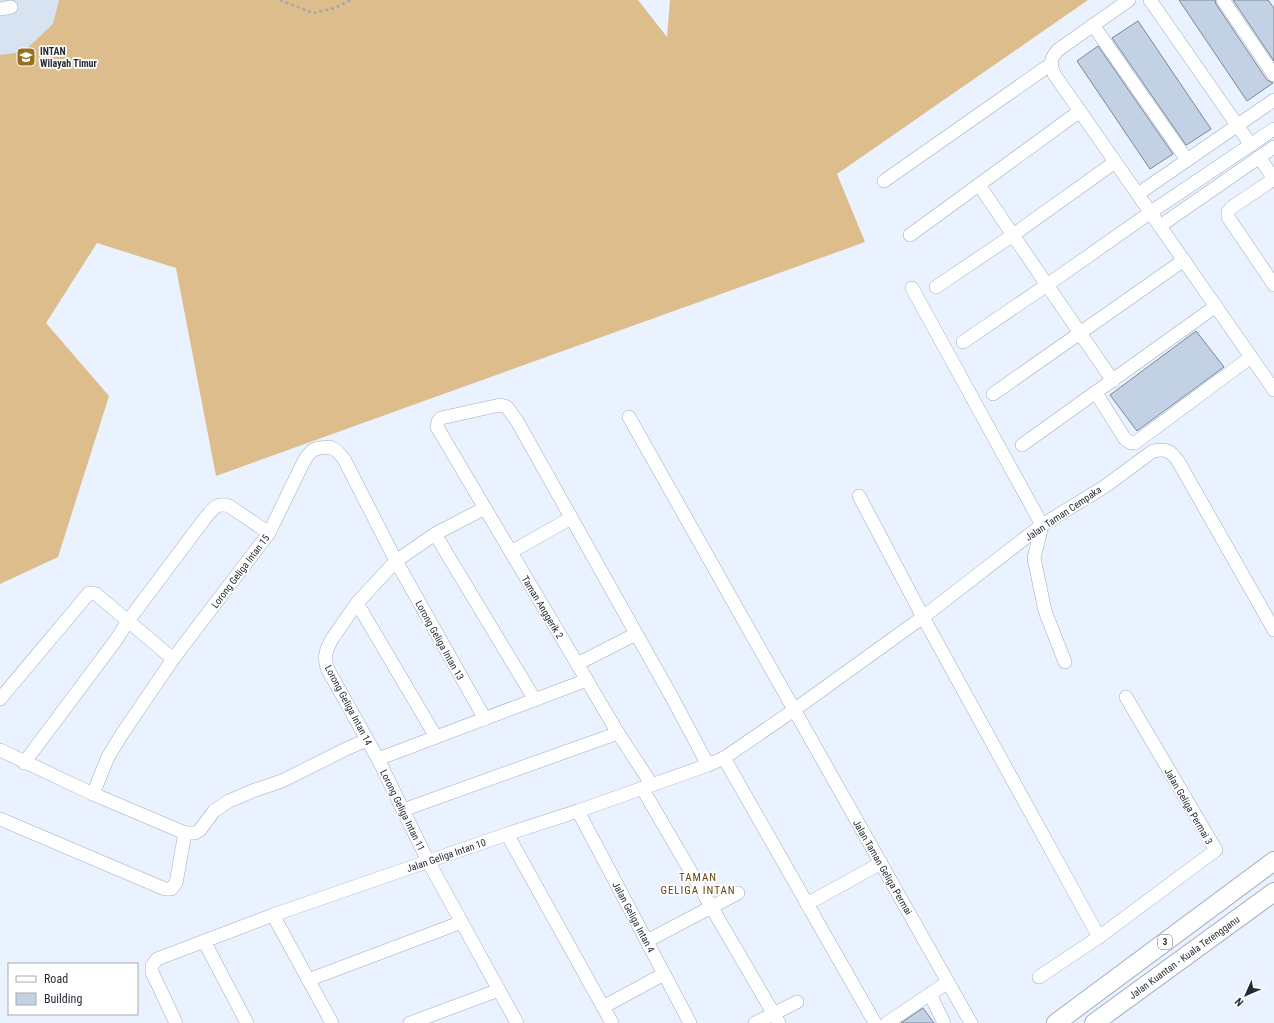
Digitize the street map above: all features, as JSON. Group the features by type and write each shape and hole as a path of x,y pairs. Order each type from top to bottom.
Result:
{"highway":[{"name":"3","path":"1056,1023 1274,861"},
{"name":"Jalan Kuantan - Kuala Terengganu","path":"1094,1023 1274,892"}],"street":[{"path":"1129,0 1058,50 1053,56 1052,69 1251,357 1273,384"},
{"path":"1150,0 1251,145"},
{"path":"1223,0 1274,75"},
{"path":"1092,25 1187,160"},
{"path":"884,181 1052,69"},
{"path":"1138,194 1274,100"},
{"path":"910,235 1080,111"},
{"path":"963,342 1274,129"},
{"path":"1160,226 1274,147"},
{"path":"1259,157 1274,179 1231,208 1228,212 1228,217 1274,285"},
{"path":"936,286 1115,162"},
{"path":"979,185 1113,380"},
{"path":"993,394 1184,260"},
{"path":"912,288 1042,525 1034,558 1045,612 1065,662"},
{"path":"1022,445 1216,306"},
{"path":"1096,393 1125,439 1131,443 1134,443 1251,357"},
{"name":"Taman Anggerik 2","path":"571,518 517,421 507,407 500,405 441,418 438,422 437,427 618,733 711,908 776,1018"},
{"name":"Jalan Taman Geliga Permai","path":"629,417 971,1023"},
{"name":"Lorong Geliga Intan 15","path":"93,794 108,758 122,734 174,659 269,533 307,456 313,450 330,447 337,451 344,459 396,561"},
{"name":"Jalan Taman Cempaka","path":"794,710 923,617 1042,525 1104,487 1153,451 1160,449 1172,453 1178,461 1274,630"},
{"path":"859,496 923,617 1099,936 1039,976"},
{"path":"24,763 206,517 218,505 223,504 229,506 269,533"},
{"name":"Lorong Geliga Intan 14","path":"378,759 327,668 325,658 327,649 332,639 357,603 396,561 435,534 485,508"},
{"path":"511,552 571,518 708,765"},
{"path":"435,534 535,700"},
{"name":"Lorong Geliga Intan 13","path":"396,561 485,719"},
{"path":"0,699 89,593 96,594 174,659"},
{"path":"357,603 436,737"},
{"path":"577,664 636,634"},
{"path":"378,759 587,680"},
{"name":"Jalan Geliga Permai 3","path":"1099,936 1216,850 1126,698"},
{"name":"Jalan Geliga Intan 10","path":"176,1023 152,972 152,966 157,959 273,915 708,765 724,758 794,710"},
{"path":"403,810 618,733"},
{"path":"0,750 24,763 93,794 185,833 195,833 200,830 214,811 229,801 282,781 367,740"},
{"path":"724,758 875,1023"},
{"name":"Lorong Geliga Intan 11","path":"378,759 428,861 517,1023"},
{"name":"Jalan Geliga Intan 4","path":"578,811 690,1023"},
{"path":"0,819 165,889 171,889 176,883 185,833"},
{"path":"507,834 612,1023"},
{"path":"807,904 880,863"},
{"path":"647,941 738,893"},
{"path":"273,915 332,1023"},
{"path":"308,980 462,922"},
{"path":"204,941 247,1023"},
{"path":"603,1007 664,974"},
{"path":"887,1023 948,982"},
{"path":"410,1023 499,990"},
{"path":"930,994 944,1023"},
{"path":"755,1023 776,1018 797,1002"}],"path":[{"path":"280,0 313,13 335,8 351,0"}],"shaded area":[{"name":"INTAN Wilayah Timur","path":"0,0 104,0 0,115"},
{"path":"59,0 638,0 667,37 670,0 1088,0 837,174 865,242 216,476 176,268 97,243 46,323 109,396 58,557 0,584 0,55 23,52 53,24"}],"building":[{"path":"1179,0 1215,0 1216,4 1267,80 1273,83 1247,101"},
{"path":"1233,0 1268,0 1274,8 1274,61"},
{"path":"1138,21 1211,129 1186,145 1112,38"},
{"path":"1098,46 1173,154 1150,169 1077,61"},
{"path":"1196,331 1224,367 1137,431 1110,395"},
{"path":"923,1008 934,1023 901,1023"}],"place":[{"name":"INTAN Wilayah Timur","path":"26,57"}],"district":[{"name":"TAMAN GELIGA INTAN","path":"698,883"}]}
